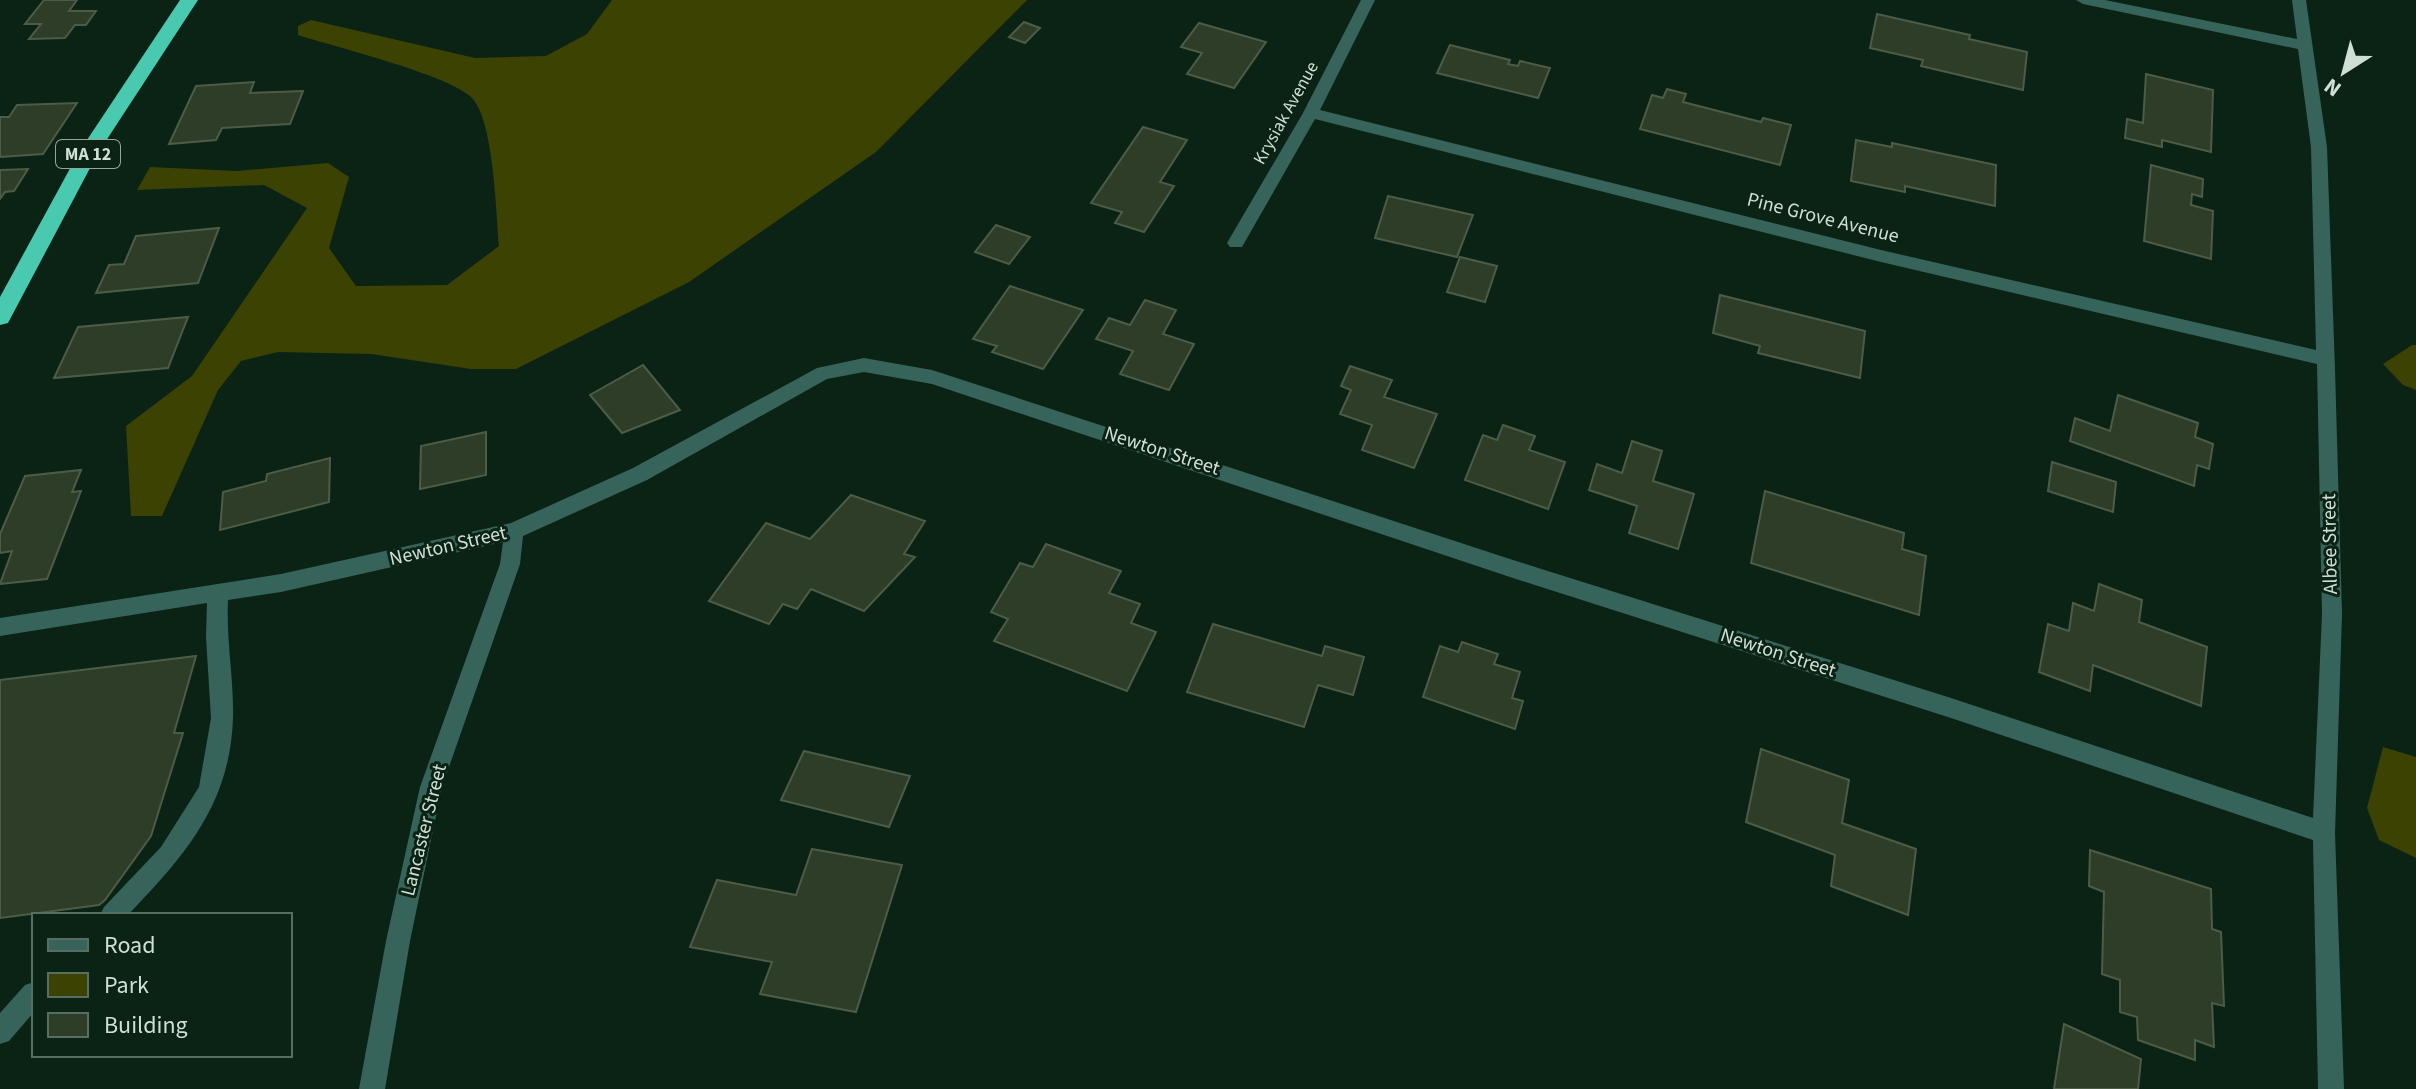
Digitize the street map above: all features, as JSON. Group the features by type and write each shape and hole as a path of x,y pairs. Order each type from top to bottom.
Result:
{"highway":[{"name":"MA 12","path":"0,317 89,152 189,0"}],"street":[{"name":"Krysiak Avenue","path":"1236,243 1311,113 1368,0"},
{"path":"2083,0 2307,46"},
{"name":"Albee Street","path":"2299,0 2319,147 2332,614 2324,833 2331,1089"},
{"name":"Pine Grove Avenue","path":"1311,113 1881,256 2325,359"},
{"name":"Newton Street","path":"0,627 281,583 514,531 640,474 823,373 864,365 932,377 1513,569 1951,708 2324,833"},
{"name":"Lancaster Street","path":"372,1089 398,941 431,787 510,564 514,531"},
{"path":"114,913 169,855 210,790 222,718 216,637 218,593"},
{"path":"0,1032 32,996"}],"green space":[{"path":"612,0 1027,0 876,152 689,282 516,369 471,369 371,354 278,352 241,361 218,390 162,516 131,516 126,426 192,376 307,208 264,185 137,190 150,167 237,171 328,163 349,177 329,248 356,286 447,285 499,246 489,145 479,108 471,97 439,79 298,35 298,26 311,20 475,58 546,56 587,34"},
{"path":"2416,345 2416,390 2403,385 2383,364"},
{"path":"2383,747 2416,757 2416,858 2379,840 2367,808"}],"building":[{"path":"44,0 77,0 69,11 96,11 86,25 75,25 65,38 29,39 41,24 25,24"},
{"path":"1877,14 1970,35 1969,39 2027,52 2023,90 1921,66 1923,60 1870,48"},
{"path":"1024,22 1040,28 1025,43 1009,37"},
{"path":"1199,23 1266,42 1234,88 1187,74 1202,53 1181,47"},
{"path":"1450,45 1510,60 1508,64 1518,66 1520,61 1550,68 1538,98 1437,73"},
{"path":"2146,74 2213,90 2211,152 2162,140 2162,147 2125,138 2127,119 2143,123"},
{"path":"254,82 250,93 303,91 290,124 222,128 216,140 169,144 196,86"},
{"path":"1667,89 1686,94 1683,102 1761,122 1763,118 1791,125 1780,165 1640,129 1652,95 1663,98"},
{"path":"77,103 43,154 0,157 0,117 9,117 17,105"},
{"path":"1143,127 1187,140 1160,182 1174,186 1144,232 1115,223 1122,212 1091,203"},
{"path":"1856,140 1892,147 1892,143 1996,165 1995,206 1905,186 1905,192 1851,181"},
{"path":"2151,165 2203,179 2202,197 2192,194 2191,205 2213,211 2211,259 2144,241"},
{"path":"28,169 14,191 5,192 0,199 0,170"},
{"path":"1388,196 1473,215 1457,257 1375,238"},
{"path":"996,225 1030,237 1009,264 975,252"},
{"path":"219,228 198,283 96,293 109,265 124,264 136,236"},
{"path":"1460,257 1497,266 1485,302 1447,292"},
{"path":"1010,286 1083,310 1043,369 992,352 997,346 973,339"},
{"path":"1720,295 1865,331 1860,378 1758,353 1760,346 1713,333"},
{"path":"1145,300 1176,310 1163,334 1194,344 1169,390 1120,374 1133,351 1096,339 1109,318 1130,325"},
{"path":"188,317 168,368 54,378 78,327"},
{"path":"643,365 680,410 622,433 590,395"},
{"path":"1350,366 1392,380 1384,397 1437,414 1414,468 1362,450 1372,425 1340,414 1351,390 1341,386"},
{"path":"2118,395 2198,423 2195,437 2213,444 2209,469 2197,465 2194,486 2070,441 2075,418 2110,431"},
{"path":"1503,425 1535,436 1529,450 1565,462 1548,509 1465,480 1483,435 1497,440"},
{"path":"486,432 486,475 420,489 421,446"},
{"path":"1632,441 1662,451 1653,481 1694,494 1678,549 1629,533 1637,506 1589,490 1597,464 1622,473"},
{"path":"330,458 329,502 220,530 223,492 266,481 267,474"},
{"path":"2052,462 2116,482 2113,512 2048,491"},
{"path":"81,470 72,492 81,491 47,579 0,584 12,551 0,553 0,534 25,476"},
{"path":"1765,491 1904,533 1902,549 1926,556 1919,615 1751,563"},
{"path":"851,495 925,521 904,554 915,557 864,611 811,589 797,609 783,604 769,624 709,601 766,523 810,539"},
{"path":"1046,544 1121,571 1109,593 1140,604 1131,623 1156,632 1127,691 994,641 1008,619 991,612 1020,563 1033,567"},
{"path":"2099,584 2142,600 2139,622 2207,647 2201,706 2093,665 2090,691 2039,672 2048,624 2069,631 2073,603 2094,611"},
{"path":"1213,624 1322,656 1325,646 1364,657 1353,695 1318,685 1304,727 1187,692"},
{"path":"1462,642 1498,654 1494,664 1520,672 1512,698 1523,701 1515,729 1423,697 1440,646 1458,652"},
{"path":"196,656 174,733 183,733 151,836 99,905 0,918 0,680"},
{"path":"1761,749 1849,780 1842,823 1916,849 1908,915 1831,886 1835,855 1746,822"},
{"path":"804,751 910,776 889,827 781,800"},
{"path":"812,849 902,865 856,1012 760,994 772,962 690,947 717,880 796,895"},
{"path":"2090,850 2211,889 2212,929 2221,932 2224,1006 2212,1003 2214,1047 2195,1040 2195,1060 2138,1040 2137,1017 2120,1012 2120,980 2102,974 2104,892 2089,886"},
{"path":"2064,1024 2141,1059 2138,1089 2054,1089"}]}
